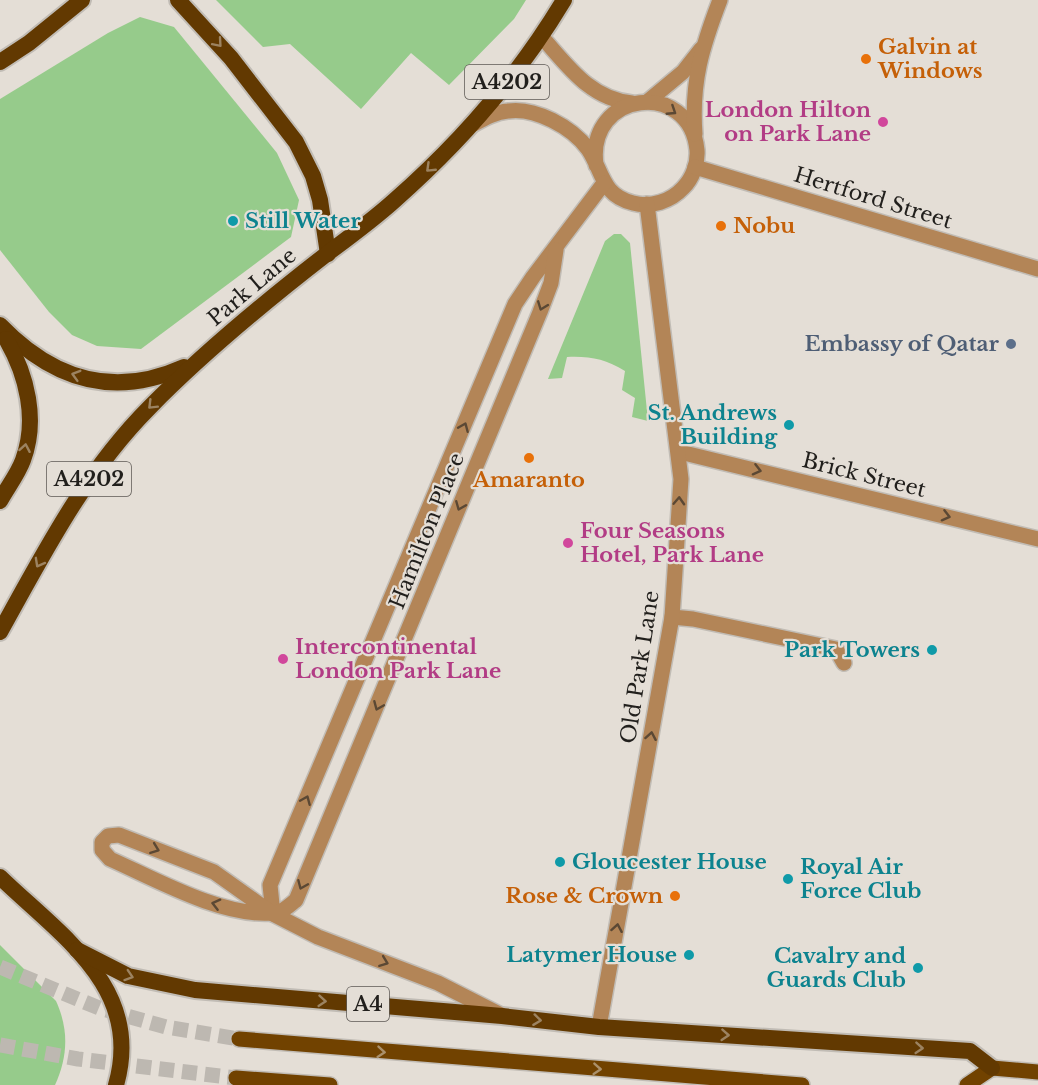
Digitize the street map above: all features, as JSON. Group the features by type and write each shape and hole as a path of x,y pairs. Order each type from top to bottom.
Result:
{"highway":[{"path":"178,0 231,58 296,142 313,176 318,192 328,254"},
{"name":"Park Lane","path":"0,632 90,477 149,408 210,351 396,200 471,126 541,36 564,0"},
{"path":"0,62 28,44 82,1"},
{"name":"A4202","path":"0,326 37,358 59,370 115,383 164,376 210,351"},
{"name":"A4202","path":"0,326 16,356 28,388 30,423 23,460 0,501"},
{"name":"A4","path":"0,877 77,950 96,970 110,992 119,1020 122,1043 120,1071 116,1085"},
{"name":"A4","path":"77,950 128,976 169,987 502,1016 599,1027 970,1051 992,1068"}],"main road":[{"name":"A4","path":"239,1040 802,1085"},
{"path":"967,1085 992,1068 1038,1071"},
{"path":"236,1077 330,1085"}],"street":[{"path":"471,126 490,115 510,110 540,116 578,138 596,165 604,183 623,199 647,204 658,203 677,194 685,186 695,166 694,101 701,49 720,0"},
{"path":"541,36 592,89 617,101 640,102 673,110 691,130 696,143"},
{"path":"596,165 596,139 604,123 617,110 640,102 683,72 701,49"},
{"name":"Hertford Street","path":"695,166 1038,269"},
{"name":"Hamilton Place","path":"556,250 551,283 540,312 303,884 296,900 286,909 273,914 270,885 516,304 532,277 556,250 604,183"},
{"name":"Old Park Lane","path":"599,1027 672,617 681,479 680,452 647,204"},
{"name":"Brick Street","path":"680,452 1038,538"},
{"path":"672,617 693,619 836,649 844,663"},
{"path":"273,914 208,903 110,859 102,850 102,842 108,836 119,835 214,872 273,914 318,937 438,983 502,1016"}],"green space":[{"path":"216,0 526,0 514,19 449,85 411,53 361,109 290,44 263,47"},
{"path":"140,17 174,27 277,153 299,200 291,237 141,349 97,346 72,335 49,312 0,250 0,99 108,33"},
{"path":"614,234 621,234 630,243 648,421 632,417 635,398 622,390 625,371 604,361 567,357 562,378 548,379 605,241"},
{"path":"0,945 56,1001 63,1022 65,1043 62,1064 55,1085 0,1085"}],"tunnel":[{"path":"0,967 99,1008 166,1027 239,1039"},
{"path":"0,1045 78,1059 236,1078"}],"place":[{"name":"Galvin at Windows","path":"866,59"},
{"name":"London Hilton on Park Lane","path":"883,122"},
{"name":"Still Water","path":"233,221"},
{"name":"Nobu","path":"721,226"},
{"name":"Embassy of Qatar","path":"1011,344"},
{"name":"St. Andrews Building","path":"789,425"},
{"name":"Amaranto","path":"529,458"},
{"name":"Four Seasons Hotel, Park Lane","path":"568,543"},
{"name":"Park Towers","path":"932,650"},
{"name":"Intercontinental London Park Lane","path":"283,659"},
{"name":"Gloucester House","path":"560,862"},
{"name":"Royal Air Force Club","path":"788,879"},
{"name":"Rose & Crown","path":"675,896"},
{"name":"Latymer House","path":"689,955"},
{"name":"Cavalry and Guards Club","path":"918,968"}]}
